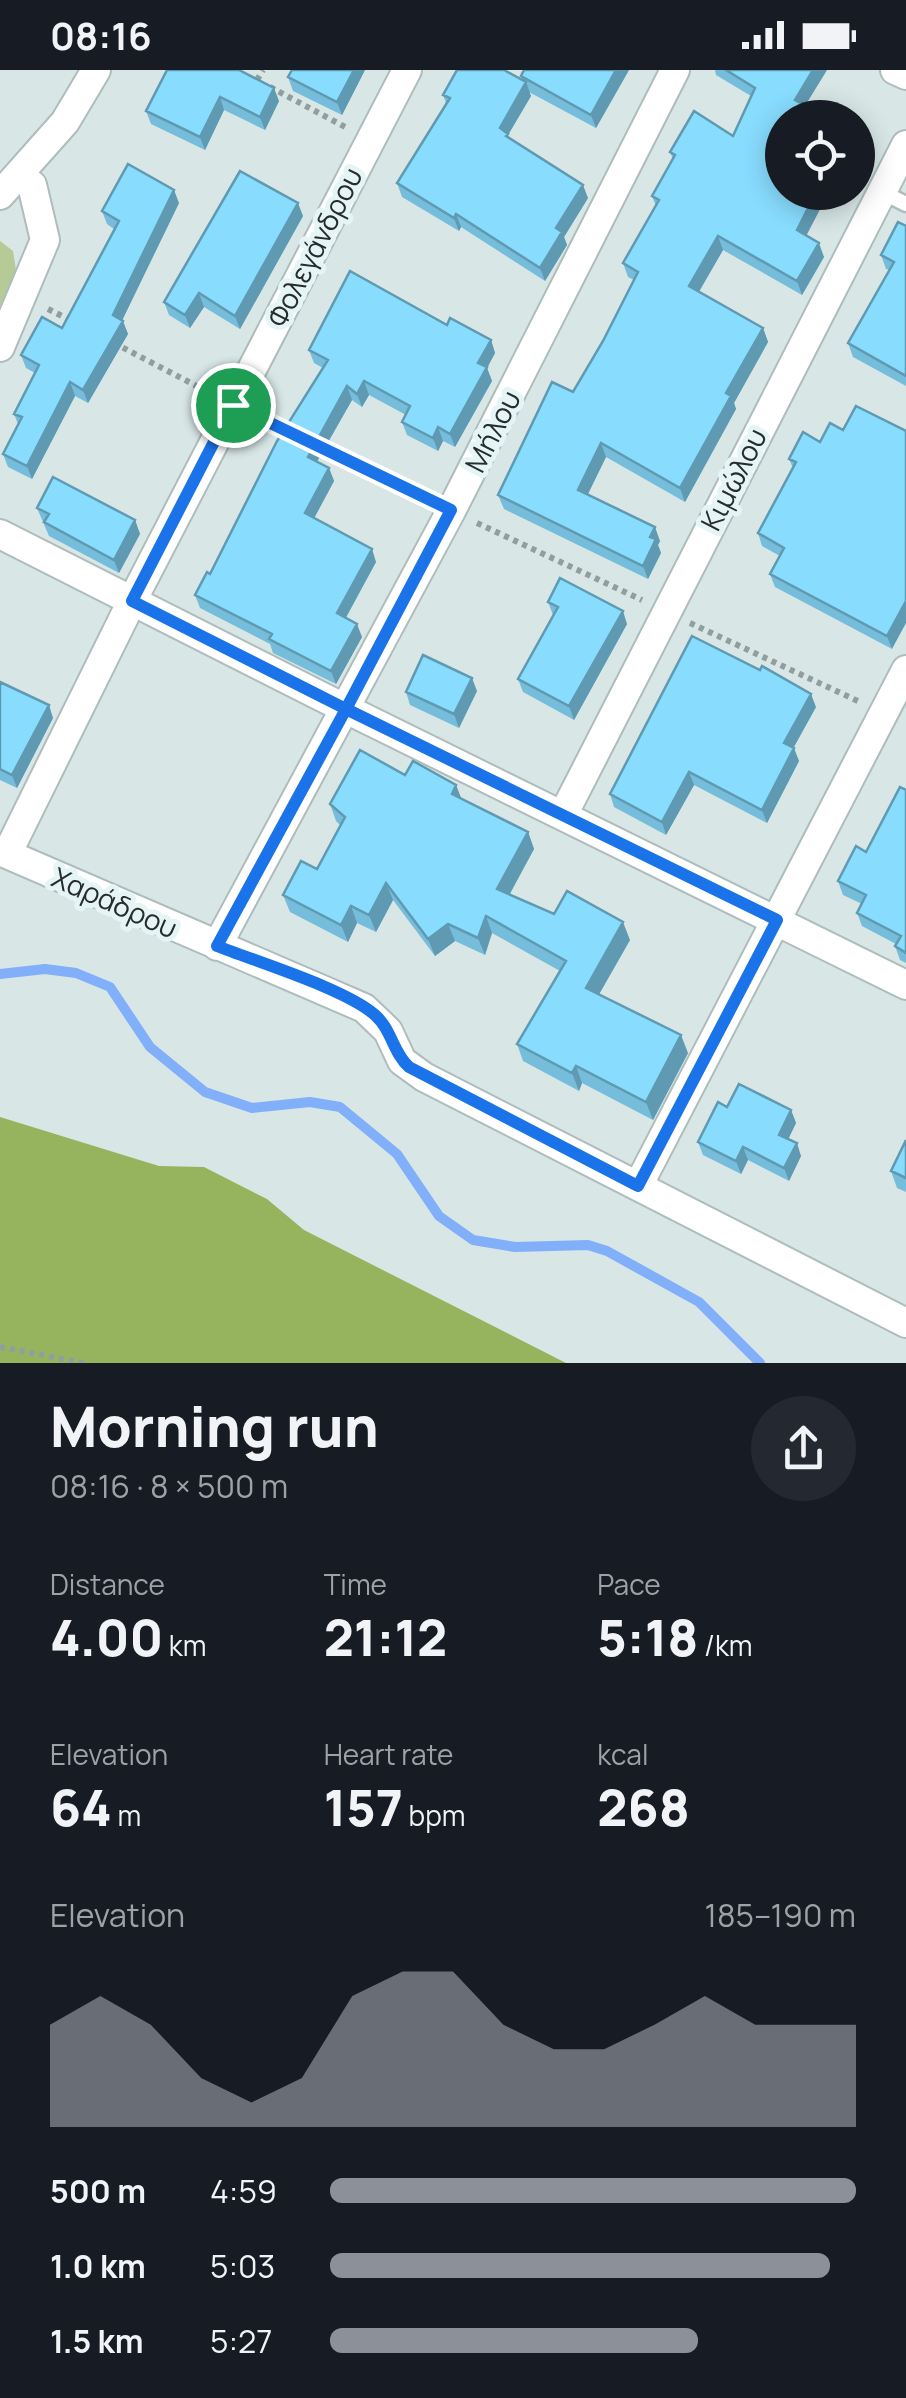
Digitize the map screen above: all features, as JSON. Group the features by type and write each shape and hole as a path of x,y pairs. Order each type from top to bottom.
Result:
{"street":[{"path":"0,194 65,122 96,70"},
{"name":"Φολεγάνδρου","path":"4,853 407,70"},
{"name":"Μήλου","path":"217,946 451,510 675,70"},
{"path":"895,70 906,75"},
{"name":"Κιμώλου","path":"563,815 894,198 906,146"},
{"path":"0,347 46,240 32,185"},
{"path":"0,534 906,985"},
{"path":"638,1186 906,670"},
{"name":"Χαράδρου","path":"4,853 364,1008 388,1031 400,1058 409,1067 906,1324"}],"path":[{"path":"258,80 262,70"},
{"path":"246,74 370,140"},
{"path":"24,296 76,323"},
{"path":"111,342 300,437"},
{"path":"317,446 451,510"},
{"path":"0,1347 84,1363"}],"green space":[{"path":"0,241 13,251 16,270 0,306"},
{"path":"0,1117 159,1166 204,1167 267,1199 304,1230 566,1363 0,1363"}],"building":[{"path":"167,70 239,70 274,88 260,117 220,97 200,137 146,111"},
{"path":"292,70 354,70 337,102 288,77"},
{"path":"457,70 504,70 526,82 500,128 506,136 583,185 556,228 562,232 540,268 456,214 454,218 397,183 450,98 443,95"},
{"path":"524,70 616,70 591,115 521,76"},
{"path":"726,70 813,70 795,100 765,100 765,210 807,210 797,230 819,243 797,281 718,236 689,286 763,328 680,488 601,443 578,490 655,527 650,537 656,539 643,566 498,495 552,382 573,392 603,341 638,272 623,263 659,200 652,196 675,155 670,152 694,111 733,136 755,88"},
{"path":"128,164 174,190 113,315 123,321 83,390 70,382 27,466 3,454 22,417 14,414 39,365 21,355 42,317 62,328 119,221 102,211"},
{"path":"240,171 298,203 235,316 199,293 185,315 164,302"},
{"path":"898,222 906,226 906,376 848,343 894,262 881,255"},
{"path":"350,271 447,325 450,318 491,340 478,363 487,367 450,434 438,427 433,438 402,422 410,406 364,381 357,394 347,386 308,457 329,468 305,513 372,549 337,613 357,624 331,671 269,639 272,634 195,595 207,572 210,574 277,441 328,360 309,350"},
{"path":"856,406 906,431 906,601 887,636 770,574 784,548 758,533 796,462 789,459 803,432 820,442 830,423 843,430"},
{"path":"53,477 135,520 114,560 44,522 49,514 37,508"},
{"path":"560,578 623,611 569,706 518,679 558,607 548,602"},
{"path":"692,636 760,670 762,666 811,694 784,743 794,748 762,810 689,772 662,822 610,794"},
{"path":"423,655 472,678 454,714 406,692"},
{"path":"0,682 49,705 12,775 0,769"},
{"path":"360,750 405,775 413,761 456,785 452,794 528,832 497,889 554,914 567,891 623,922 586,988 681,1035 646,1102 576,1066 572,1073 517,1044 566,961 486,916 478,938 448,924 428,939 386,883 369,915 351,906 341,925 283,895 301,861 317,869 345,817 330,804"},
{"path":"900,787 906,790 906,953 895,946 901,936 857,913 866,895 838,881 856,846 866,852"},
{"path":"739,1084 791,1110 779,1135 797,1143 784,1168 743,1147 736,1161 698,1142 718,1102 727,1107"},
{"path":"906,1140 906,1178 891,1171"}],"waterway":[{"path":"0,974 45,969 76,973 110,987 150,1047 205,1092 252,1108 310,1102 340,1107 397,1154 439,1216 473,1240 515,1247 588,1245 607,1251 699,1302 760,1363"}],"route":[{"path":"233,405 132,601 346,709 217,946 364,1008 388,1031 400,1058 409,1067 638,1186 777,920 346,709 451,510 233,405"}]}
